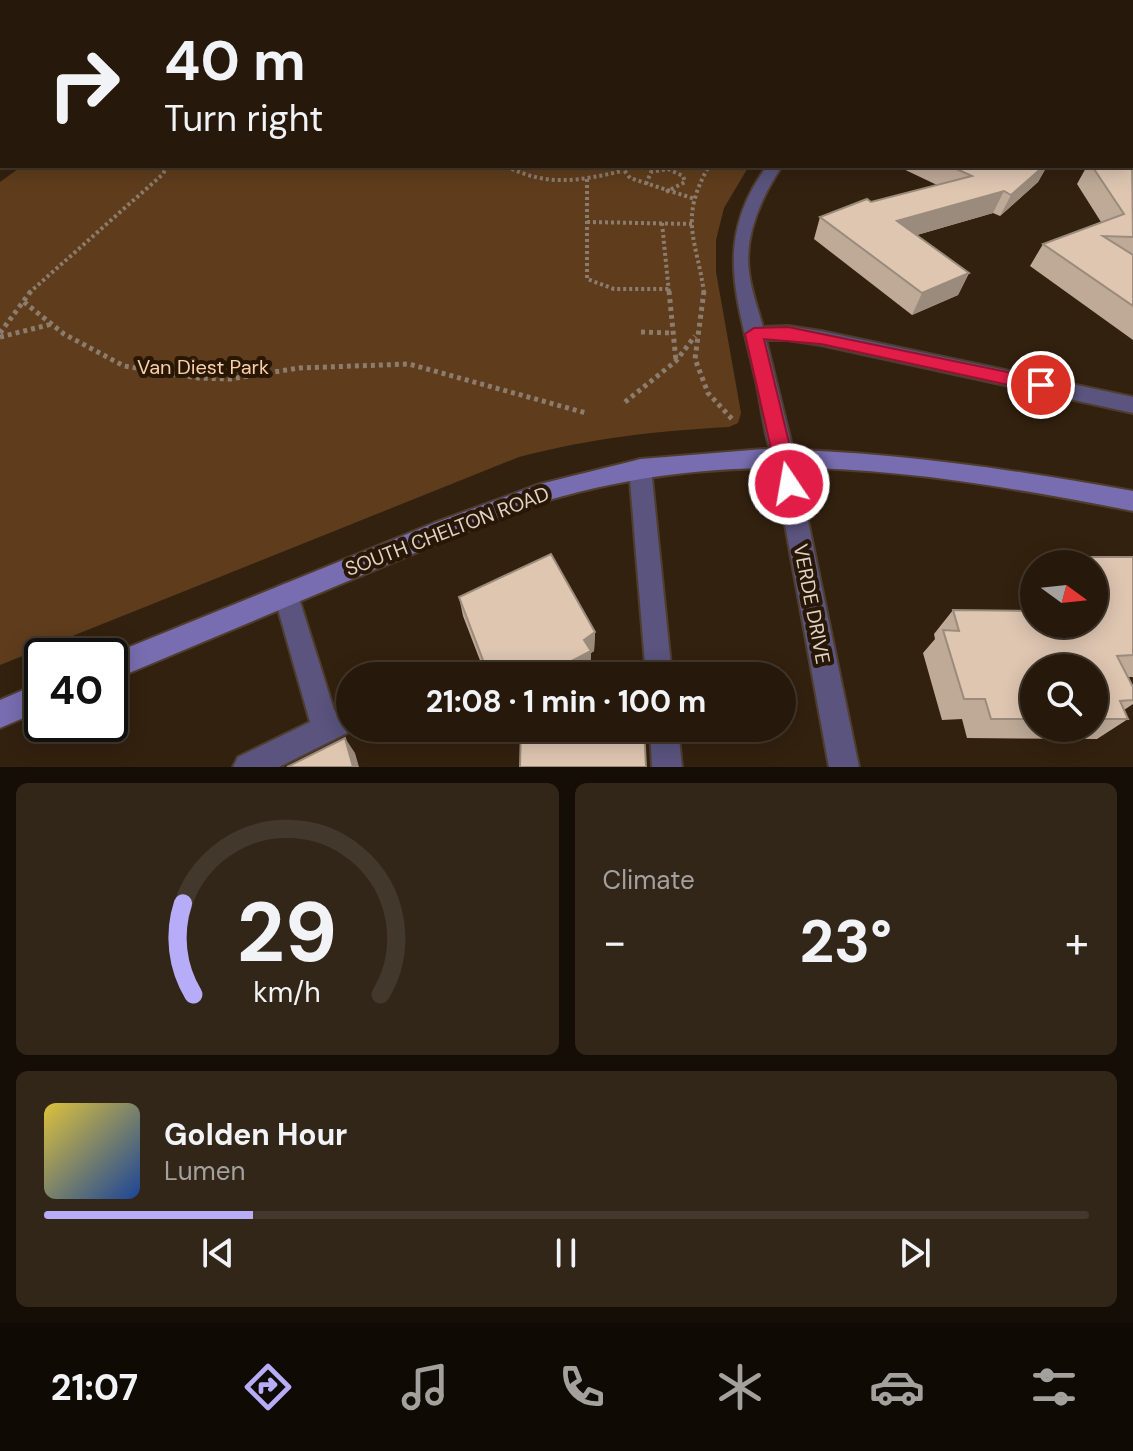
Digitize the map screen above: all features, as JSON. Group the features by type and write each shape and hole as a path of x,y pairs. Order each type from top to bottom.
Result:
{"main road":[{"name":"SOUTH CHELTON ROAD","path":"128,661 504,504 640,468 712,460 784,458 891,463 1133,501"},
{"path":"0,714 24,704"}],"street":[{"name":"VERDE DRIVE","path":"774,168 760,189 741,241 740,271 784,458 844,767"},
{"path":"754,334 788,333 821,338 1133,405"},
{"path":"640,468 658,662"},
{"path":"286,595 336,717"},
{"path":"248,767 336,723"},
{"path":"665,742 667,767"}],"path":[{"path":"0,335 34,287 163,174 166,168"},
{"path":"510,168 544,183 569,183 622,168 630,178 695,199"},
{"path":"708,168 695,199 693,224 692,244 704,296 695,335 698,370 718,408 733,420"},
{"path":"646,184 651,172 677,171 685,182 666,192"},
{"path":"587,179 587,279 593,285 669,289"},
{"path":"587,222 693,224"},
{"path":"662,223 676,361"},
{"path":"24,302 97,354 124,366 230,379 299,368 409,364 586,413"},
{"path":"0,335 53,324"},
{"path":"641,332 673,333"},
{"path":"625,402 676,361 695,335"}],"green space":[{"name":"Van Diest Park","path":"19,168 748,168 724,208 716,240 716,272 741,413 738,423 729,427 598,440 519,457 67,638 24,638 24,655 0,665 0,182"}],"building":[{"path":"954,168 1042,168 1011,195 1004,191 897,221 969,273 922,293 820,217 867,199 871,202 972,176"},
{"path":"1093,168 1132,168 1133,237 1103,236 1133,255 1133,306 1043,244 1124,214"},
{"path":"551,554 595,632 584,640 591,651 570,662 484,662 459,597"},
{"path":"1108,557 1133,557 1133,655 1117,656 1133,687 1133,700 1120,701 1128,719 1108,719 1108,654 1020,654 1020,719 991,719 985,699 964,699 943,630 959,631 953,610 1020,611 1020,638 1108,638"},
{"path":"337,742 346,742 353,767 287,767"},
{"path":"521,742 645,742 646,767 520,767"}],"route":[{"path":"789,484 754,334 788,333 821,338 1041,385"}]}
